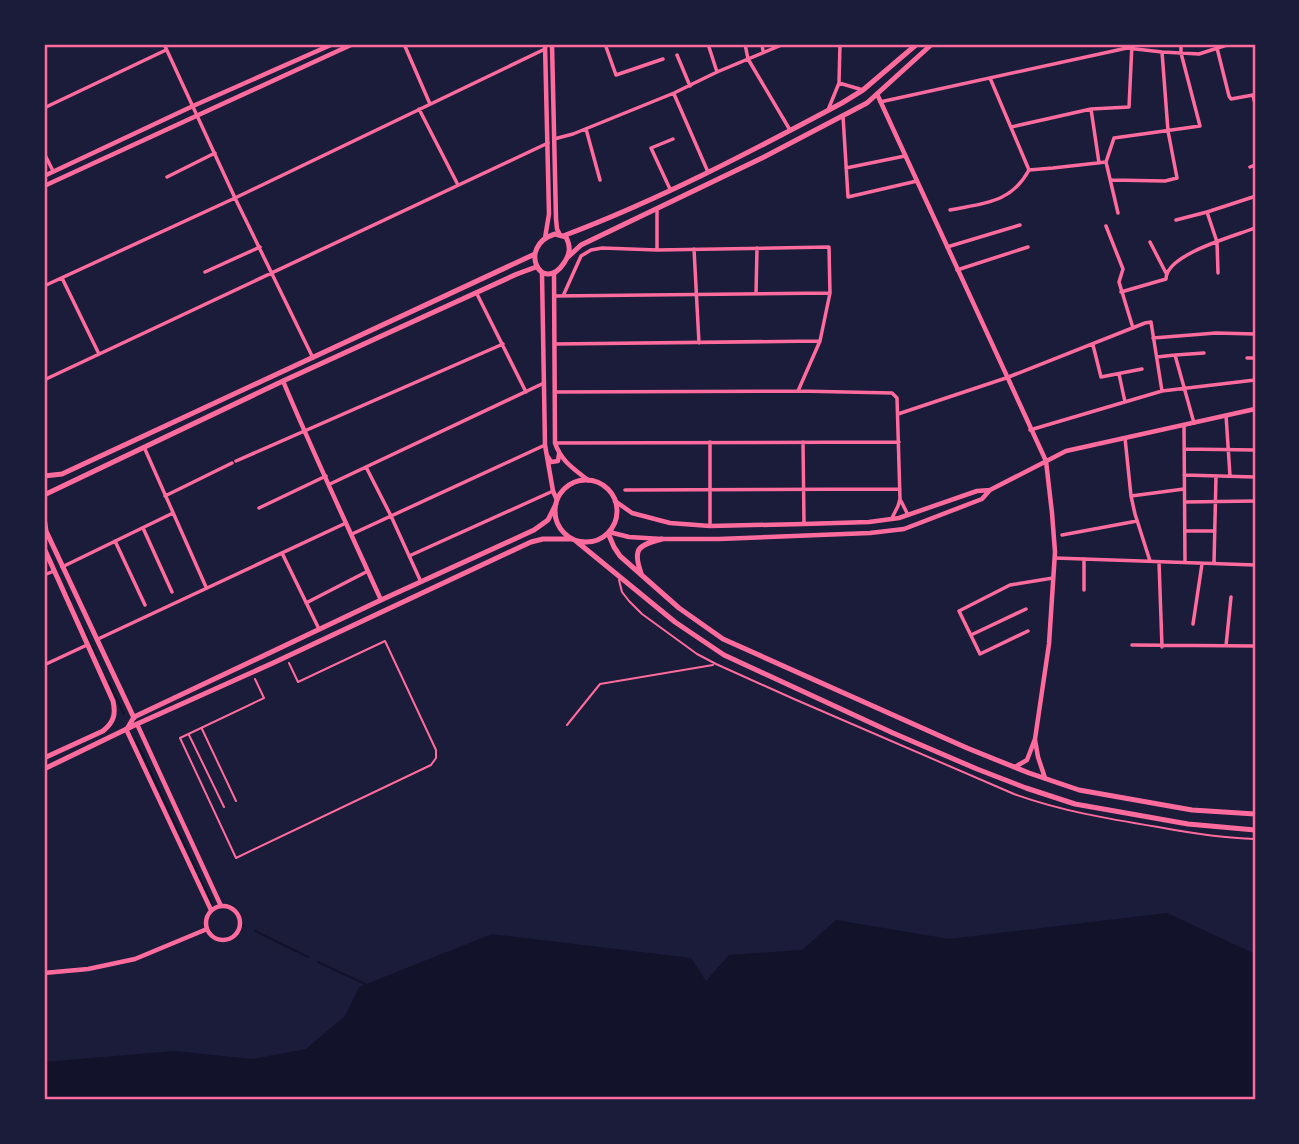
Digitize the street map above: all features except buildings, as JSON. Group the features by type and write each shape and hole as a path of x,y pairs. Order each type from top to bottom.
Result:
{"main road":[{"path":"44,476 62,474 512,265 535,254 545,238 587,227 708,172 828,111 863,90 917,44"},
{"path":"535,254 536,267 542,274 554,273 580,245 762,158 867,103 932,44"},
{"path":"587,227 588,235 596,237"},
{"path":"562,235 570,245 568,257"},
{"path":"512,265 520,266 521,270 517,274"},
{"path":"44,495 283,381 536,267"},
{"path":"62,474 60,480 68,482"},
{"path":"44,769 534,541 552,538 593,541 608,533 616,519 612,494 602,485 588,480 573,483 566,487 548,520 534,530 134,717 126,729"},
{"path":"556,502 555,514 564,533 675,622 724,654 977,769 1074,804 1188,824 1255,830"},
{"path":"44,518 51,543 137,724"},
{"path":"608,533 620,556 679,608 723,639 884,712 1014,767 1079,790 1192,810 1255,814"},
{"path":"642,576 636,556 639,548 662,539"},
{"path":"44,758 103,731 111,724 114,716 114,707 100,671 44,547 51,543"},
{"path":"74,615 84,610"},
{"path":"100,671 110,666"}],"street":[{"path":"164,44 313,358"},
{"path":"44,176 333,44"},
{"path":"44,186 353,44"},
{"path":"404,44 430,104"},
{"path":"552,44 556,219 557,229 562,235"},
{"path":"605,44 616,75 663,59"},
{"path":"708,44 716,72"},
{"path":"745,44 748,59 790,130"},
{"path":"762,44 763,51"},
{"path":"554,139 586,129 674,93 763,51 784,44"},
{"path":"828,111 838,83 840,44"},
{"path":"1118,213 1106,162 1114,138 1200,126 1181,44"},
{"path":"880,102 1132,46 1162,52 1199,54 1230,44"},
{"path":"44,286 235,198 545,46 549,214 545,238"},
{"path":"1010,127 1091,109 1129,107 1132,46"},
{"path":"1217,48 1231,99 1253,95 1255,104"},
{"path":"44,108 166,50"},
{"path":"1111,180 1165,181 1177,178 1168,131 1162,52"},
{"path":"677,55 690,86"},
{"path":"990,78 1029,170"},
{"path":"838,83 863,90"},
{"path":"674,93 708,172"},
{"path":"877,94 1046,461 1055,558 1049,644 1035,740 1027,760 1014,767"},
{"path":"419,109 458,185"},
{"path":"1091,109 1099,163"},
{"path":"843,116 848,197 916,181"},
{"path":"586,129 600,180"},
{"path":"670,189 651,148 673,139"},
{"path":"44,380 548,143"},
{"path":"44,153 52,171"},
{"path":"167,177 215,153"},
{"path":"846,168 905,156"},
{"path":"1029,170 1106,162"},
{"path":"950,210 1009,195 1023,181 1029,170"},
{"path":"1176,220 1253,197"},
{"path":"657,209 657,250"},
{"path":"1207,212 1217,242 1218,273"},
{"path":"947,247 1020,225"},
{"path":"1106,226 1123,269 1119,282 1133,328"},
{"path":"1166,273 1172,265 1217,242 1255,228"},
{"path":"1121,292 1166,279 1166,273 1150,242"},
{"path":"205,272 260,247"},
{"path":"563,296 581,256 591,250 829,247 830,293 820,341 798,391"},
{"path":"957,270 1028,247"},
{"path":"756,294 757,248"},
{"path":"694,249 699,343"},
{"path":"554,273 555,443 565,462 588,480"},
{"path":"542,274 545,445 556,502"},
{"path":"62,278 99,354"},
{"path":"555,296 830,293"},
{"path":"477,294 526,392"},
{"path":"898,414 1006,378 1151,322 1162,391"},
{"path":"1153,338 1216,332 1255,334"},
{"path":"555,344 820,341"},
{"path":"165,496 234,462 503,344"},
{"path":"1093,344 1101,377 1142,369"},
{"path":"1157,357 1204,353"},
{"path":"1175,355 1195,423"},
{"path":"1247,358 1255,358"},
{"path":"1119,374 1125,402"},
{"path":"1030,430 1162,391 1255,380"},
{"path":"283,381 381,600"},
{"path":"330,484 544,383"},
{"path":"555,392 892,393 897,398 900,499 891,519"},
{"path":"608,533 662,539 719,539 870,533 904,529 982,499 990,490 1066,451 1255,409"},
{"path":"1226,415 1230,476"},
{"path":"1184,425 1185,563"},
{"path":"1125,438 1131,495 1150,561"},
{"path":"710,442 710,526"},
{"path":"803,442 804,524"},
{"path":"555,443 899,442"},
{"path":"352,534 545,445"},
{"path":"144,447 206,587"},
{"path":"1184,449 1255,450"},
{"path":"546,453 551,462 555,462 558,461 559,452"},
{"path":"366,467 421,582"},
{"path":"1184,475 1255,477"},
{"path":"1214,564 1216,476"},
{"path":"259,508 326,477"},
{"path":"625,490 900,489"},
{"path":"1131,495 1184,489"},
{"path":"615,501 632,513 670,523 710,526 804,524 891,519 977,491 990,490"},
{"path":"409,555 553,491"},
{"path":"900,499 908,515"},
{"path":"1185,502 1255,501"},
{"path":"62,567 173,513"},
{"path":"1062,535 1137,521"},
{"path":"98,639 346,523"},
{"path":"143,528 172,592"},
{"path":"1185,531 1215,531"},
{"path":"115,541 145,605"},
{"path":"282,553 319,629"},
{"path":"1055,558 1255,565"},
{"path":"1084,559 1084,590"},
{"path":"1159,562 1162,647"},
{"path":"1193,624 1202,564"},
{"path":"44,575 54,571"},
{"path":"306,603 368,571"},
{"path":"1028,631 980,654 959,611 1010,585 1053,578"},
{"path":"1226,646 1231,597"},
{"path":"971,635 1026,609"},
{"path":"44,665 87,645"},
{"path":"1132,645 1255,646"},
{"path":"137,724 220,906"},
{"path":"126,729 211,911"},
{"path":"1035,740 1045,778"},
{"path":"220,906 232,908 239,917 236,933 221,940 215,938 207,929 206,919 211,911 220,906"},
{"path":"44,973 88,970 135,959 207,929"}],"lane":[{"path":"619,575 622,592 642,614 684,646 716,664 971,776 1042,804 1074,813 1228,839 1255,839"},
{"path":"255,679 264,698 180,738 236,858 431,765 436,758 436,750 385,641 298,682 289,663"},
{"path":"567,724 600,684 716,664"},
{"path":"201,728 236,802"},
{"path":"189,734 224,807"}],"shaded area":[{"path":"1167,913 1255,954 1255,1100 44,1100 44,1062 174,1051 252,1059 306,1049 345,1016 359,987 492,934 691,958 706,981 729,955 802,950 836,920 949,939"}],"waterway":[{"path":"66,590 71,601"},
{"path":"83,627 96,655"},
{"path":"109,682 124,714"},
{"path":"136,740 213,906"},
{"path":"255,931 308,957"},
{"path":"318,962 365,984"}]}
